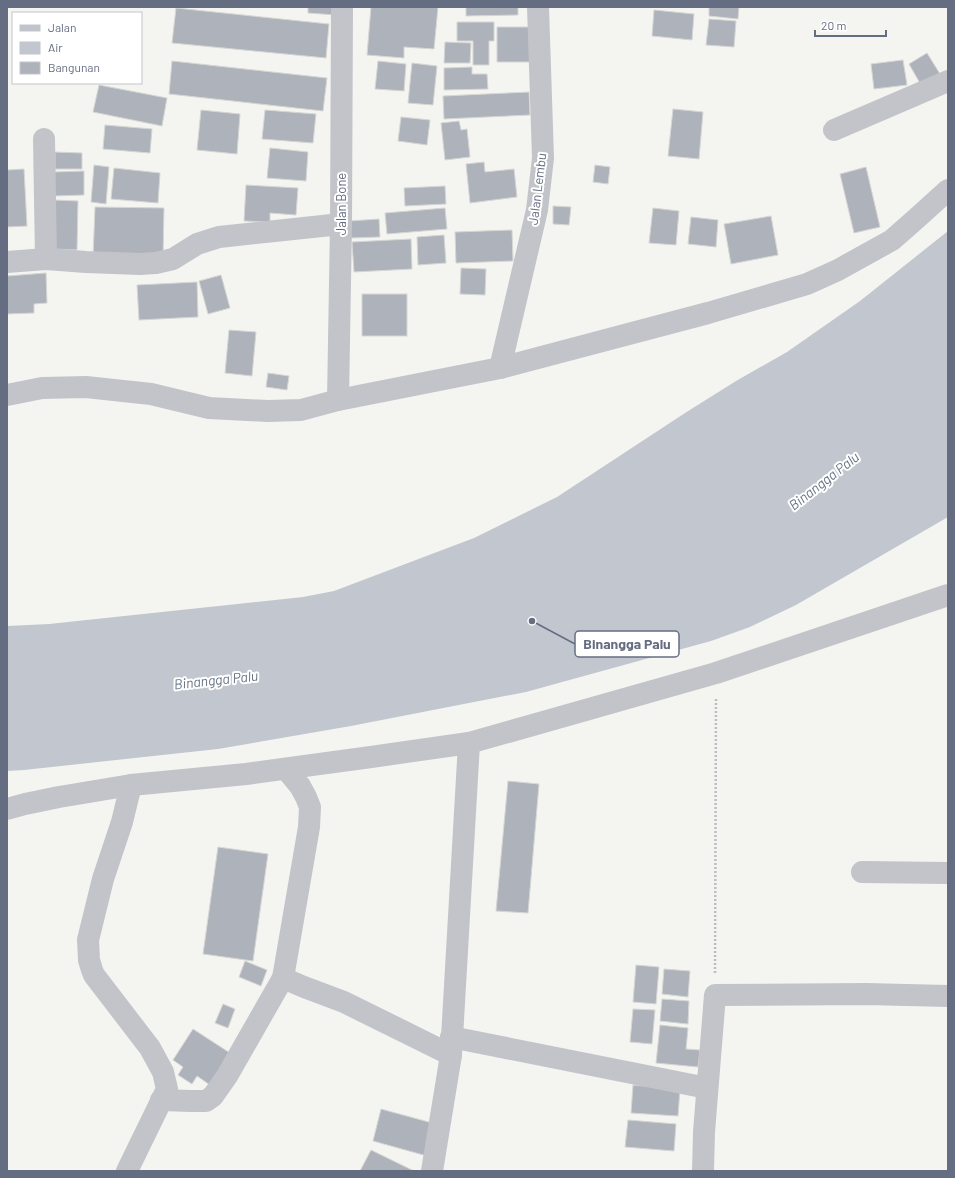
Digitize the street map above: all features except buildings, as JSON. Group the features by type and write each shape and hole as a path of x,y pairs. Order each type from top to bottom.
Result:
{"street":[{"name":"Jalan Bone","path":"338,400 341,224 342,7"},
{"name":"Jalan Lembu","path":"500,368 537,210 543,158 538,7"},
{"path":"834,130 948,81"},
{"path":"44,139 46,260"},
{"path":"7,395 42,388 86,387 152,394 209,408 268,411 301,410 338,400 500,368 708,313 807,284 838,270 892,240 948,190"},
{"path":"7,262 46,260 140,264 156,263 173,259 197,244 219,237 341,224"},
{"path":"7,809 59,797 131,785 286,769 469,742 716,673 948,595"},
{"path":"432,1171 451,1046 469,742"},
{"path":"161,1100 191,1102 206,1101 213,1096 227,1076 283,978 309,827 310,807 300,786 286,769"},
{"path":"128,1171 167,1089 163,1072 150,1048 94,975 89,960 88,940 111,854 122,822 131,785"},
{"path":"862,872 948,873"},
{"path":"283,978 451,1046 707,1088"},
{"path":"703,1171 707,1088 715,995 866,994 948,996"}],"path":[{"path":"715,995 716,673"}],"water":[{"path":"948,231 948,517 796,605 750,627 711,641 526,692 351,726 218,749 7,771 7,626 49,624 303,597 334,591 474,538 557,497 685,413 736,381 787,352 860,301"}],"place":[{"name":"Binangga Palu","path":"532,621"}]}
